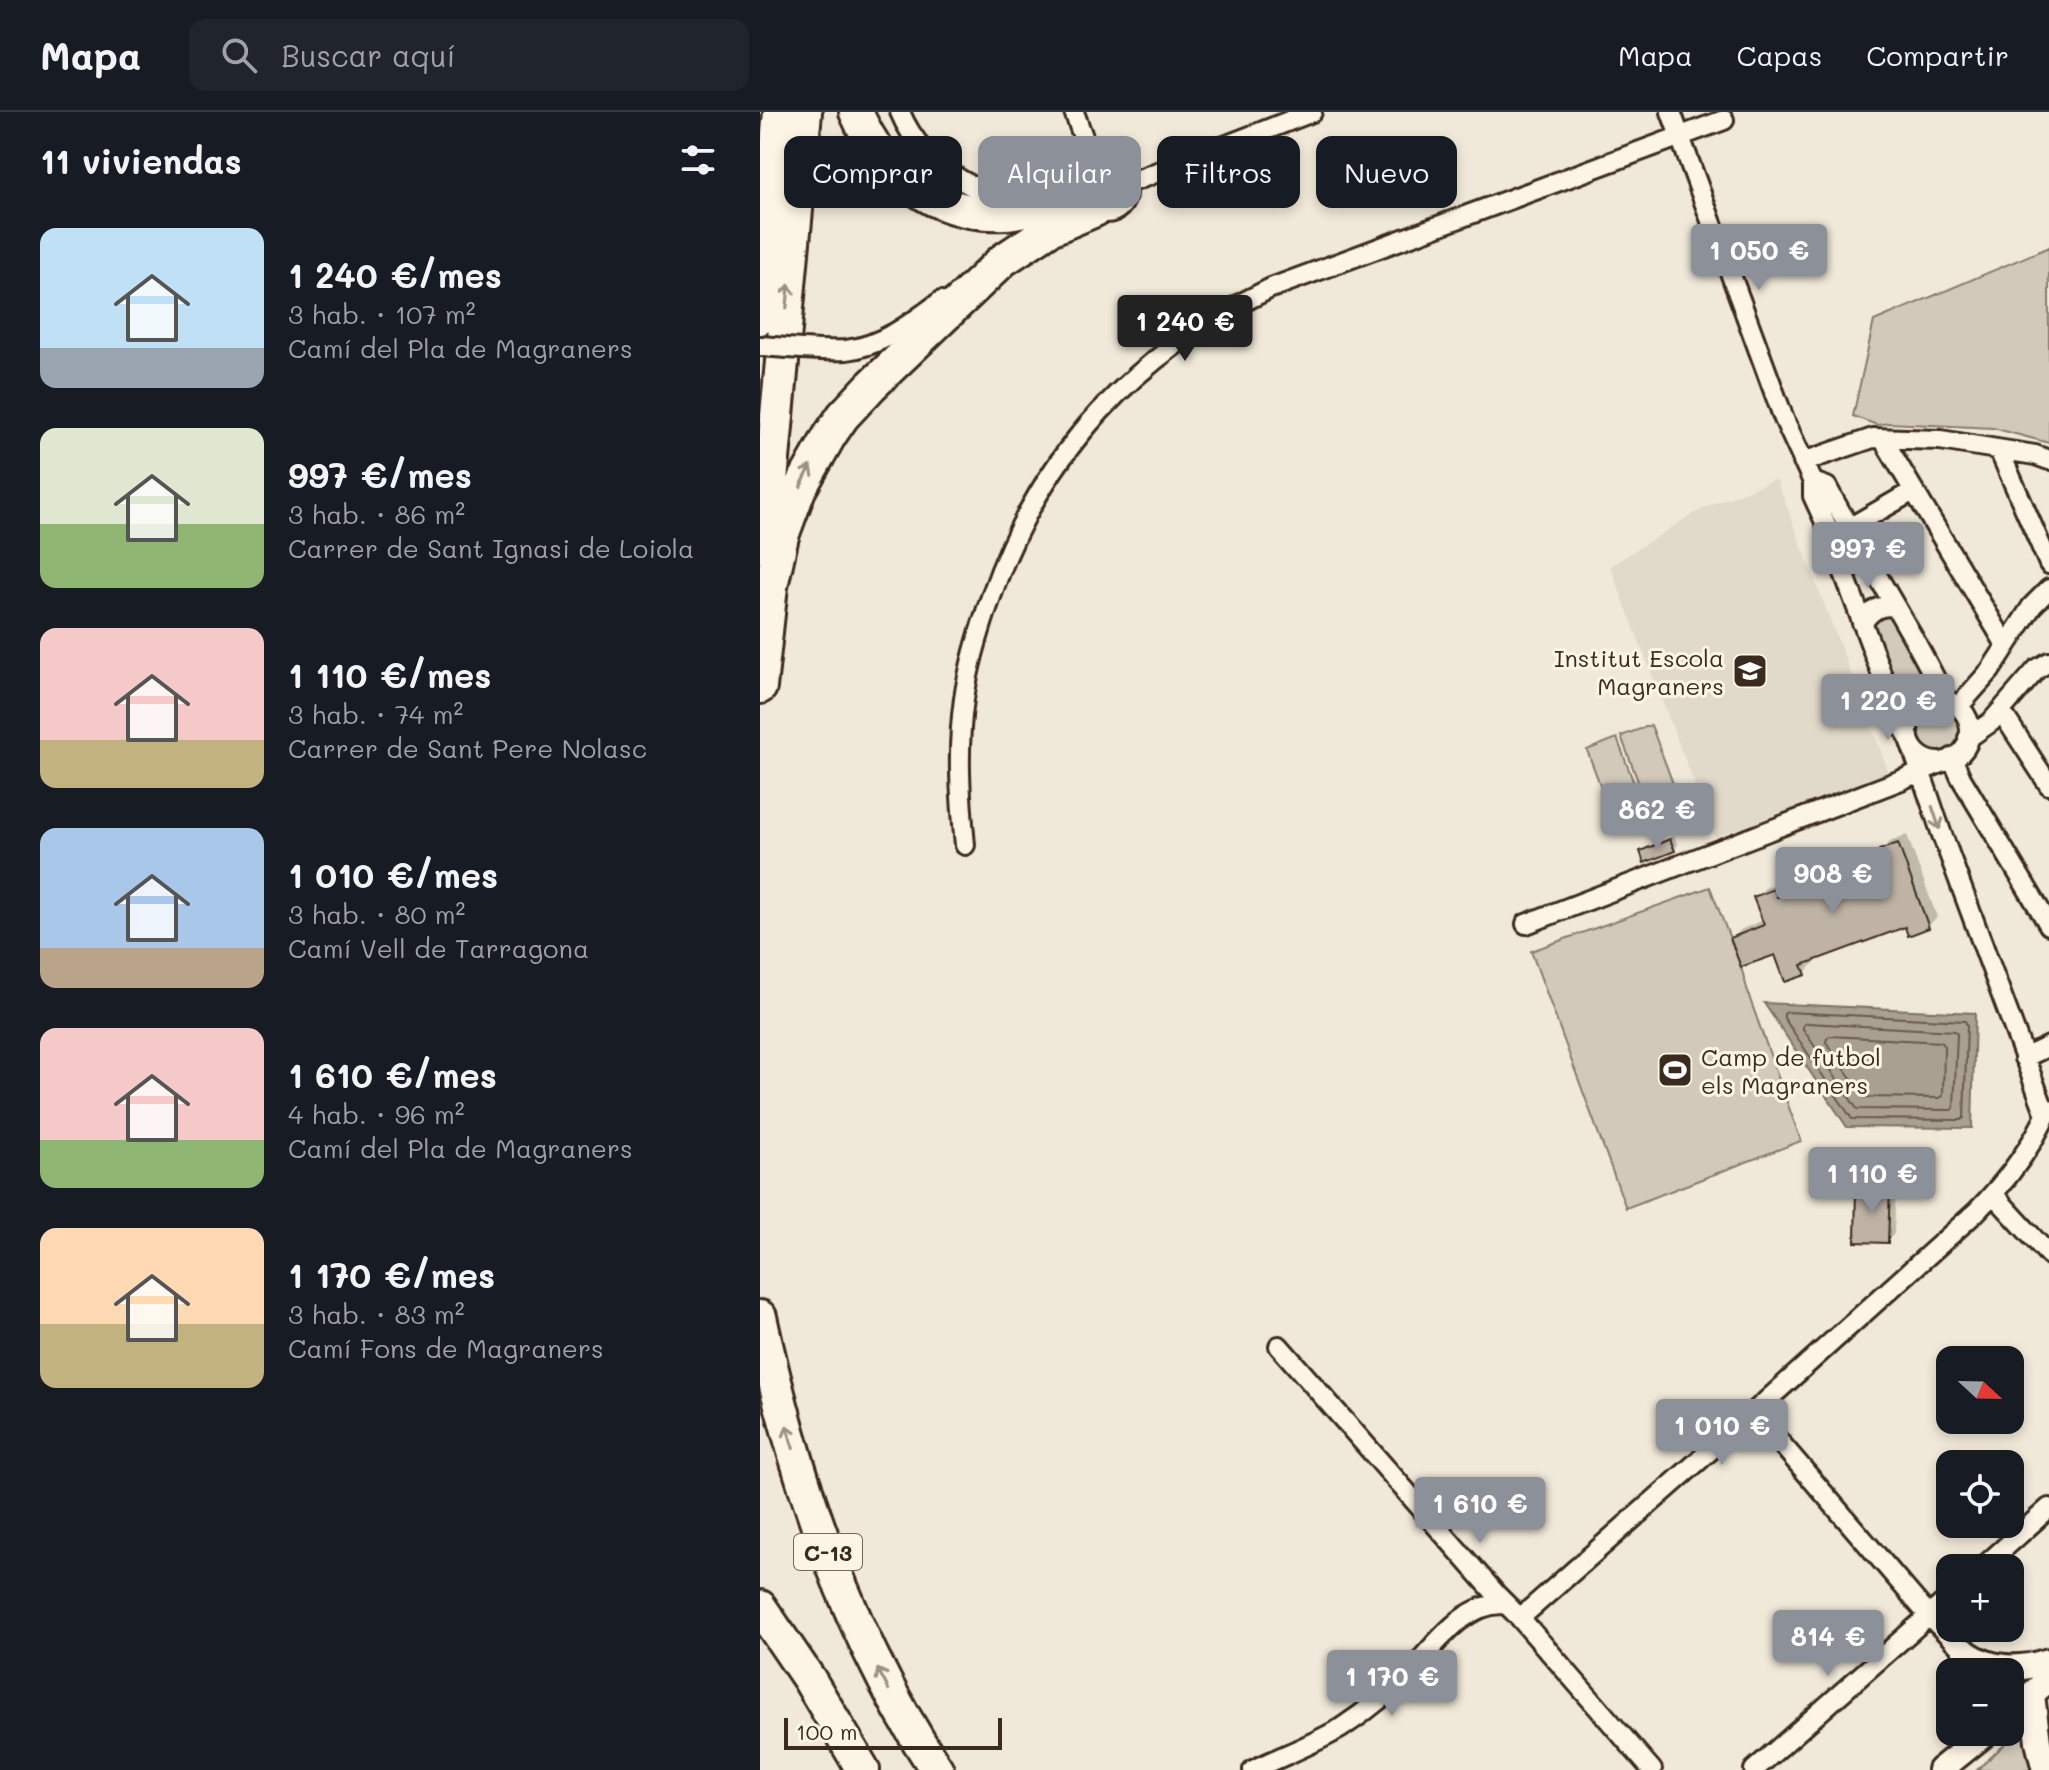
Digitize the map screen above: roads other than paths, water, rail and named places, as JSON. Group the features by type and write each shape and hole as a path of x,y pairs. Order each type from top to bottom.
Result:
{"highway":[{"path":"760,318 780,112"},
{"path":"760,597 805,112"},
{"path":"856,112 871,142 887,164 906,182 933,198 956,208 993,213 1033,208"},
{"path":"760,687 771,586 782,536 799,490 830,435 871,386 1003,260 1050,229 1074,208"},
{"name":"C-13","path":"760,1317 793,1447 849,1607 891,1695 937,1770"},
{"path":"760,1607 817,1692 863,1770"}],"street":[{"path":"900,112 915,139 929,155 952,175 978,188"},
{"path":"1074,112 1079,136"},
{"path":"1141,177 1270,120 1312,112"},
{"path":"1671,112 1784,419 1813,482 1813,496 1899,721 1914,750 1925,758 1948,760"},
{"path":"965,845 959,774 962,716 967,680 984,615 1007,555 1034,500 1068,448 1136,375 1187,335 1271,288 1724,120"},
{"path":"760,346 847,350 879,341 940,301 1012,240 1066,208"},
{"path":"1803,462 1873,438 1940,440 2049,460"},
{"path":"1883,439 2006,645"},
{"path":"1999,450 2049,564"},
{"path":"1526,924 1901,780 1948,760 1962,750 1968,738 1966,717 1952,704 1827,487 1813,482"},
{"path":"1849,528 1913,491"},
{"path":"1520,1618 1994,1195 2037,1135 2048,1112 2024,1058 1938,824 1910,740 1909,724 1915,711 1925,703 1952,704 1990,671 2032,606 2049,589"},
{"path":"1862,623 1874,610 1884,606 1895,607"},
{"path":"1968,738 1991,722 2037,669 2049,662"},
{"path":"2001,711 2047,777"},
{"path":"1948,760 2049,925"},
{"path":"2024,1058 2049,1046"},
{"path":"1994,1195 2049,1255"},
{"path":"1279,1346 1652,1770"},
{"path":"1754,1412 1963,1658"},
{"path":"1998,1554 2049,1508"},
{"path":"1253,1770 1340,1728 1380,1700 1445,1632 1484,1607 1504,1604"},
{"path":"1754,1770 1936,1610"},
{"path":"2024,1668 2049,1661"},
{"path":"2024,1705 2043,1694"},
{"path":"2043,1694 2038,1742 2045,1770"},
{"path":"1941,1769 1952,1746"},
{"path":"1941,1769 1970,1746"}],"water":[{"path":"1764,1003 1975,1013 1972,1128 1847,1127"}],"place":[{"name":"Institut Escola Magraners","path":"1750,671"},
{"name":"Camp de futbol els Magraners","path":"1675,1070"}]}
